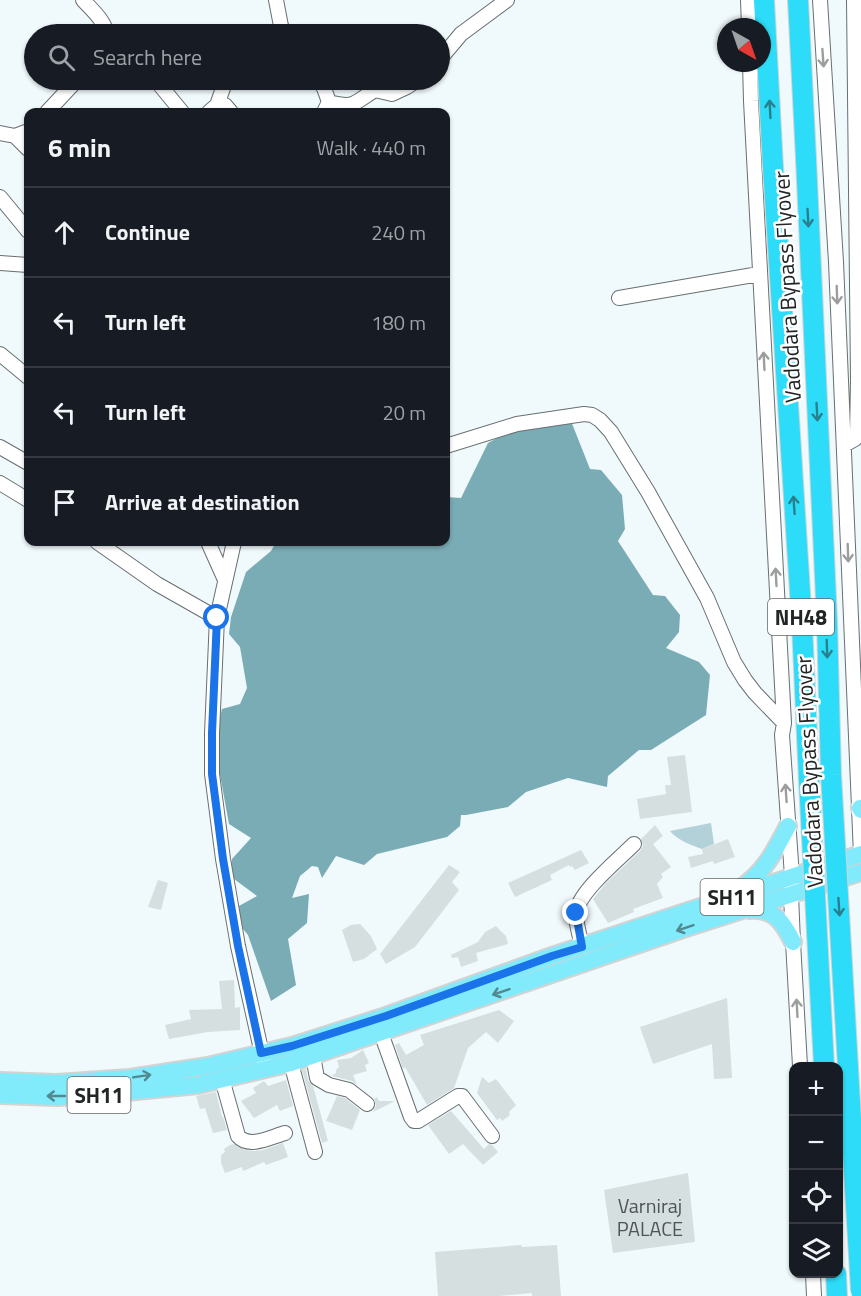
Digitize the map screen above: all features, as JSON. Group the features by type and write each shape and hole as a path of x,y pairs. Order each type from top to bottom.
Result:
{"highway":[{"name":"Vadodara Bypass Flyover","path":"764,0 772,167 802,624 808,781 824,1062"},
{"name":"Vadodara Bypass Flyover","path":"798,0 831,775 861,1291"},
{"path":"836,1278 837,1296"}],"main road":[{"path":"720,901 747,884 759,873 788,826"},
{"name":"SH11","path":"0,1095 95,1095 198,1085 222,1079 292,1046 386,1016 552,956 861,855"},
{"name":"SH11","path":"0,1081 57,1083 130,1078 208,1066 264,1061 291,1063 738,910 791,896 861,872"},
{"path":"738,910 759,909 768,912 783,923 793,942"}],"street":[{"path":"83,0 104,24"},
{"path":"276,0 282,24"},
{"path":"450,47 461,34 507,0"},
{"path":"748,0 749,18"},
{"path":"819,0 836,262 861,855"},
{"path":"844,445 859,438 854,0"},
{"path":"750,72 800,1062"},
{"path":"55,108 69,90"},
{"path":"164,90 179,108"},
{"path":"213,108 222,90"},
{"path":"324,90 326,107 351,105 375,90"},
{"path":"379,90 392,94 401,90"},
{"path":"215,108 221,104 228,108"},
{"path":"0,133 22,134"},
{"path":"0,197 24,226"},
{"path":"1,262 24,265"},
{"path":"619,298 759,274"},
{"path":"0,354 24,373"},
{"path":"450,445 517,424 584,414 592,415 600,420 611,432 648,492 707,598 734,662 755,693 784,723"},
{"path":"0,447 24,461"},
{"path":"0,483 24,498"},
{"path":"103,546 157,584 217,618"},
{"path":"210,546 225,580"},
{"path":"233,546 217,618 212,774 223,859 238,946 264,1061"},
{"path":"582,947 576,913 579,903 593,884 634,844"},
{"path":"381,1033 414,1121 418,1121 458,1096 462,1096 492,1136"},
{"path":"313,1056 317,1078 329,1085 349,1090 367,1104"},
{"path":"291,1063 315,1152"},
{"path":"222,1079 241,1140 251,1143 285,1133"},
{"path":"813,1278 814,1296"}],"shaded area":[{"path":"571,421 590,469 601,470 622,495 625,529 618,541 653,595 665,596 680,615 679,632 666,648 699,662 710,675 706,715 651,750 639,750 608,776 607,787 568,778 526,792 508,807 461,815 460,826 447,837 377,854 364,865 336,856 322,878 318,867 312,866 300,876 292,898 309,894 307,923 288,939 296,985 271,1001 248,935 238,923 239,906 257,896 230,876 232,859 251,838 229,824 214,742 222,709 240,704 247,688 240,647 229,634 231,617 246,572 274,546 450,546 450,497 461,498 488,443 525,423"},
{"path":"711,823 714,844 702,849 680,840 670,831"}],"building":[{"path":"685,755 692,812 640,819 637,799 666,794 665,785 671,785 667,757"},
{"path":"655,825 663,836 653,844 671,867 661,874 663,877 657,884 663,898 633,909 634,912 608,923 593,899 606,883 640,851 643,846 641,839"},
{"path":"728,839 735,857 691,868 688,857 703,854 702,849"},
{"path":"581,850 589,863 575,870 569,865 550,875 552,880 515,897 508,883"},
{"path":"449,865 460,872 452,882 459,890 415,947 386,964 380,954"},
{"path":"158,880 168,883 161,910 148,907"},
{"path":"360,924 371,936 377,949 364,959 353,962 342,930 351,925"},
{"path":"496,926 506,936 508,944 476,953 478,961 461,967 458,957 452,958 451,955 478,942 485,932"},
{"path":"234,980 235,1008 240,1007 240,1030 208,1032 169,1039 165,1025 191,1019 189,1010 222,1009 219,981"},
{"path":"727,998 732,1078 714,1079 712,1044 653,1064 640,1027"},
{"path":"499,1010 514,1021 498,1043 486,1032 468,1048 454,1088 427,1105 405,1067 403,1069 395,1045 399,1043 406,1055 424,1045 420,1035"},
{"path":"363,1050 369,1063 365,1065 367,1071 353,1075 357,1085 352,1081 332,1076 339,1067 337,1060 351,1058"},
{"path":"306,1069 328,1141 322,1143 302,1070"},
{"path":"482,1077 489,1083 496,1079 516,1105 509,1112 510,1115 502,1121 500,1118 497,1120 477,1093"},
{"path":"286,1080 293,1106 280,1111 277,1105 254,1118 241,1101 256,1093 253,1088 264,1081 268,1086"},
{"path":"216,1092 227,1130 213,1133 205,1108 200,1109 196,1096"},
{"path":"337,1096 345,1098 360,1110 352,1130 326,1121"},
{"path":"377,1097 379,1101 395,1101 373,1112 376,1105 374,1099"},
{"path":"451,1111 484,1149 489,1144 498,1152 483,1165 463,1144 449,1154 428,1125"},
{"path":"283,1143 288,1157 266,1165 264,1162 243,1171 242,1167 225,1173 221,1155 230,1145 234,1144 245,1150 254,1151"},
{"path":"688,1173 695,1242 613,1253 604,1190"},
{"path":"521,1245 522,1247 557,1245 561,1296 532,1296 532,1293 499,1296 438,1296 435,1252"}],"route":[{"path":"217,618 212,774 223,859 238,946 261,1053 292,1046 386,1016 582,947 576,913"}]}
